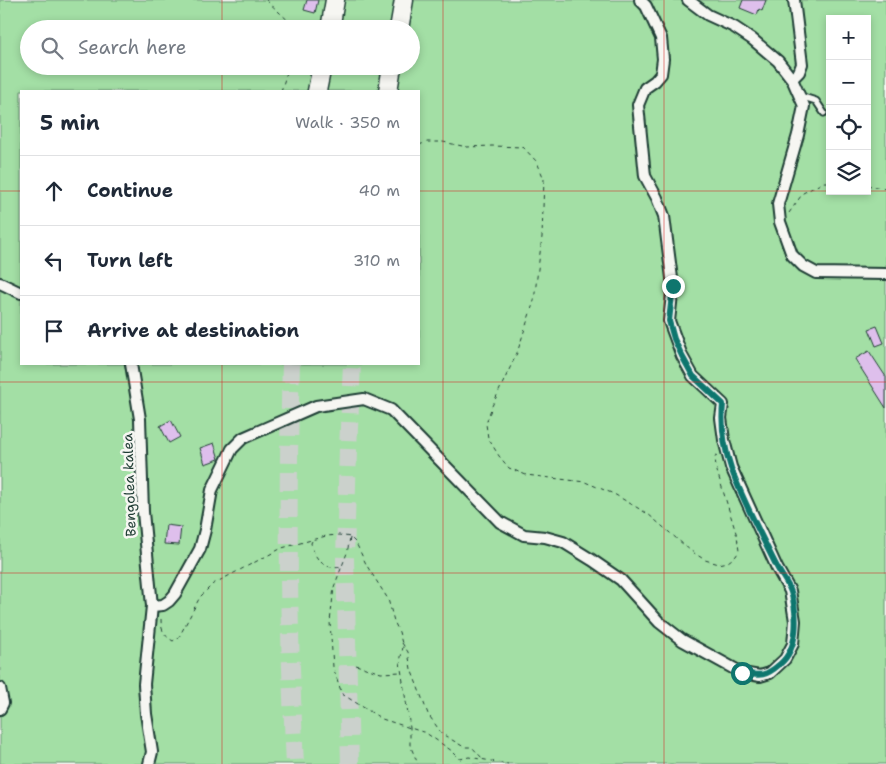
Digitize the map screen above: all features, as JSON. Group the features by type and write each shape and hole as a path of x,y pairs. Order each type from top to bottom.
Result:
{"highway":[{"path":"332,20 335,0"},
{"path":"400,20 404,0"},
{"path":"317,90 320,75"},
{"path":"388,90 391,75"}],"street":[{"path":"152,606 163,605 169,601 175,594 196,556 205,530 212,490 232,449 243,438 316,406 364,399 391,410 500,522 524,535 545,537 563,542 621,580 659,622 682,640 742,673 760,676 770,673 785,660 793,644 795,621 790,591 777,568 731,467 726,451 721,418 723,404 693,376 674,339 669,321 673,286 665,224 657,198 644,176 638,105 646,88 661,74 663,59 662,38 646,6 640,0"},
{"path":"688,0 708,15 734,27 752,39 778,61 792,79 800,96 804,106 798,135 778,204 780,222 792,255 803,266 816,273 886,274"},
{"path":"792,79 799,72 802,64 794,0"},
{"path":"0,283 20,293"},
{"name":"Bengolea kalea","path":"131,365 142,441 143,512 152,606 144,684 146,714 152,752 149,764"},
{"path":"0,688 3,703 0,709"}],"lane":[{"path":"800,96 816,100 824,113"}],"path":[{"path":"266,0 288,20"},
{"path":"281,90 286,75"},
{"path":"420,145 427,142 443,142 467,147 522,148 537,162 544,179 542,237 534,301 517,353 492,406 486,424 488,438 509,468 526,475 585,482 614,494 648,514 691,551 705,560 719,564 728,562 740,551 716,468 715,456 726,451"},
{"path":"780,222 792,210 803,193 826,182"},
{"path":"871,186 886,189"},
{"path":"152,606 161,619 161,628 166,636 173,641 179,637 200,597 208,588 269,554 295,544 326,536 339,535 350,537 356,543 367,566 388,599 428,714 442,734 464,747 472,747 483,759"},
{"path":"350,537 347,553 334,587 330,622 333,667 342,694 382,719 426,733 460,759 469,757 508,764"},
{"path":"313,540 311,543 312,551 322,564 341,567"},
{"path":"402,642 400,662 410,728 410,745 418,764"},
{"path":"356,665 381,673 401,672"}],"green space":[{"path":"0,0 886,0 886,764 0,764"}],"building":[{"path":"307,0 318,0 315,13 304,10"},
{"path":"743,0 766,0 762,11 759,9 757,15 740,8"},
{"path":"877,326 884,343 876,346 869,329"},
{"path":"869,351 886,377 886,408 855,359"},
{"path":"171,420 180,437 169,443 160,426"},
{"path":"214,443 219,459 205,464 200,448"},
{"path":"166,525 181,527 179,545 164,544"}],"tunnel":[{"path":"291,365 289,564 295,764"},
{"path":"350,764 345,558 352,365"}],"route":[{"path":"673,286 669,321 674,339 693,376 723,404 721,418 731,467 777,568 790,591 795,621 793,644 785,660 770,673 760,676 742,673"}]}
